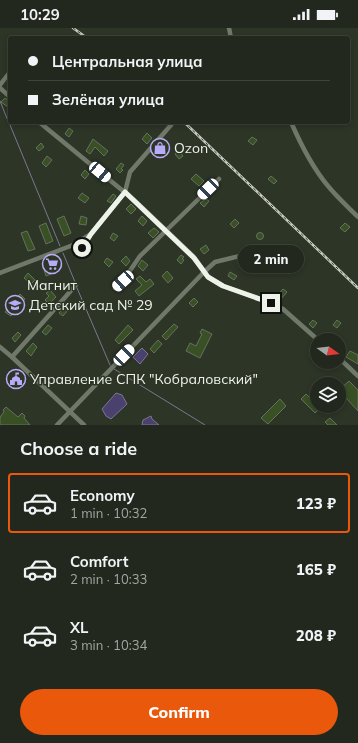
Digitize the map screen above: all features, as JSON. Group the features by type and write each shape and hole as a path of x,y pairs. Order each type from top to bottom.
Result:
{"street":[{"path":"8,75 0,86 8,95"},
{"path":"41,124 125,192 194,258 208,277 223,286 271,303 283,309 310,333"},
{"path":"292,124 308,158 318,173 328,187 358,217"},
{"path":"73,245 77,251 82,248 91,234 125,192 130,172 171,126"},
{"path":"115,288 123,281 140,256 219,179"},
{"path":"0,273 73,245 91,234"},
{"path":"57,425 215,262 260,251"},
{"path":"12,357 76,285"},
{"path":"0,347 84,425"},
{"path":"346,365 358,376"}],"shaded area":[{"path":"142,348 148,354 140,364 133,357"},
{"path":"116,393 122,395 127,404 111,419 106,416 102,409"},
{"path":"151,416 152,419 159,425 142,425 143,420"}],"building":[{"path":"5,98 8,100 8,107 1,102"},
{"path":"69,128 73,131 69,137 65,134"},
{"path":"147,133 152,138 147,144 142,139"},
{"path":"252,137 257,140 253,145 248,141"},
{"path":"93,139 108,151 104,156 95,147 90,154 86,151"},
{"path":"41,143 44,147 39,151 36,148"},
{"path":"160,144 164,147 158,153 154,150"},
{"path":"179,151 183,156 179,159 175,154"},
{"path":"47,156 52,160 46,167 42,163"},
{"path":"121,163 124,165 121,169 123,170 120,173 116,169"},
{"path":"85,170 89,174 85,179 81,175"},
{"path":"196,174 204,181 199,186 191,179"},
{"path":"271,176 277,181 274,184 268,179"},
{"path":"82,193 89,198 85,203 78,198"},
{"path":"113,194 116,196 111,203 107,201"},
{"path":"206,199 209,201 204,207 200,203"},
{"path":"131,204 136,209 131,214 126,209"},
{"path":"64,216 71,233 64,236 57,219"},
{"path":"81,216 87,218 86,225 79,224"},
{"path":"142,216 147,221 143,226 138,221"},
{"path":"235,219 239,223 234,228 230,224"},
{"path":"46,223 53,241 46,244 39,226"},
{"path":"345,223 350,227 345,232 340,228"},
{"path":"154,228 159,232 153,238 148,233"},
{"path":"27,231 35,249 28,251 21,233"},
{"path":"113,233 118,236 114,241 110,238"},
{"path":"260,233 263,236 260,239 257,236"},
{"path":"206,245 209,250 204,254 200,249"},
{"path":"181,255 184,257 182,259 184,260 181,264 177,260"},
{"path":"126,256 130,261 126,266 121,261"},
{"path":"107,258 113,262 109,267 104,262"},
{"path":"275,258 279,261 274,266 271,263"},
{"path":"251,259 254,263 248,268 245,264"},
{"path":"59,260 62,267 53,270 54,273 46,276 43,266"},
{"path":"142,260 148,265 143,271 138,266"},
{"path":"167,271 173,278 168,283 162,276"},
{"path":"230,272 237,276 234,280 228,276"},
{"path":"28,273 35,280 31,284 24,278"},
{"path":"140,276 146,282 150,279 154,284 139,296 135,291 142,285 136,279"},
{"path":"283,289 287,292 280,300 276,297"},
{"path":"50,290 56,297 49,304 45,300 49,296 46,293"},
{"name":"Детский сад № 29","path":"20,294 25,299 11,316 5,312"},
{"path":"194,298 198,302 193,307 189,303"},
{"path":"65,306 69,309 63,316 59,313"},
{"path":"313,320 317,323 313,328 309,324"},
{"path":"337,320 341,323 337,328 333,325"},
{"path":"174,324 178,327 166,340 162,336"},
{"path":"48,325 52,328 46,335 42,332"},
{"path":"128,325 133,330 119,344 115,340"},
{"path":"202,329 212,334 200,358 186,351 190,343 196,346 202,334 200,333"},
{"path":"18,332 21,335 15,342 12,338"},
{"path":"158,340 162,344 154,353 150,349"},
{"path":"33,343 37,347 31,356 26,351"},
{"path":"350,351 358,355 358,364 346,357"},
{"name":"Управление СПК \"Кобраловский\"","path":"14,372 24,381 19,386 9,377"},
{"path":"349,381 358,390 358,411 346,398 346,384"},
{"path":"306,394 310,398 310,408 301,399"},
{"path":"280,399 286,406 268,424 261,418"},
{"path":"6,407 18,417 22,413 30,425 0,425 0,417"},
{"path":"330,418 337,425 328,425 325,422"}],"waterway":[{"path":"0,101 8,121"},
{"path":"10,125 60,246"},
{"path":"63,253 75,282"},
{"path":"77,288 110,365"},
{"path":"114,369 205,425"}],"railway":[{"path":"73,28 84,36"},
{"path":"186,124 358,288"}],"place":[{"name":"Ozon","path":"160,148"},
{"name":"Магнит","path":"52,264"},
{"name":"Детский сад № 29","path":"15,305"},
{"name":"Управление СПК \"Кобраловский\"","path":"16,379"}],"route":[{"path":"82,248 91,234 125,192 194,258 208,277 223,286 271,303"}]}
